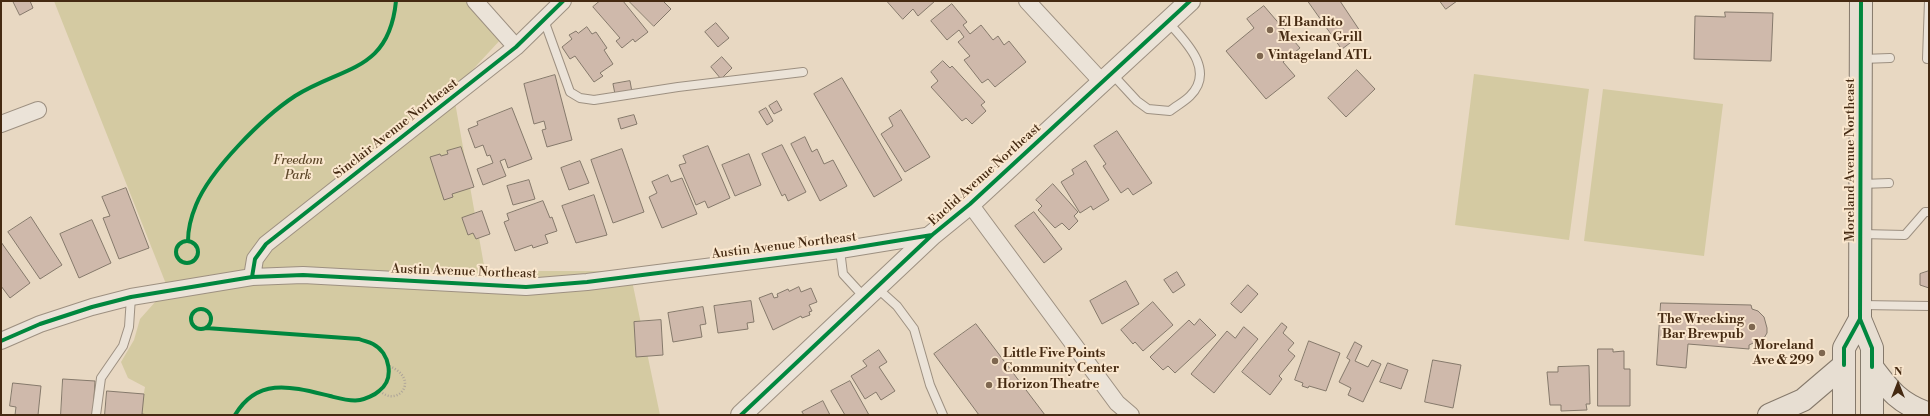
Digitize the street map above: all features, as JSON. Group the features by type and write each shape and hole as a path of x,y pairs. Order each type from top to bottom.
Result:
{"highway":[{"name":"Moreland Avenue Northeast","path":"1861,1 1860,312 1872,348 1872,415"},
{"name":"Moreland Avenue Northeast","path":"1844,415 1844,348 1860,312"},
{"path":"1769,415 1803,400 1844,365"},
{"path":"1872,367 1892,394 1909,405 1929,414"}],"street":[{"path":"476,1 516,47"},
{"name":"Sinclair Avenue Northeast","path":"252,277 255,259 266,244 516,47 563,1"},
{"path":"1026,1 1107,78"},
{"name":"Euclid Avenue Northeast","path":"741,415 932,235 970,204 1190,1"},
{"path":"1,124 38,110"},
{"path":"970,204 1118,403 1131,415"},
{"name":"Austin Avenue Northeast","path":"1,341 40,324 92,307 131,297 252,277 304,275 526,287 587,282 840,250 932,235"}],"lane":[{"path":"1927,59 1928,1"},
{"path":"544,20 570,92 580,98 594,100 678,87 804,72"},
{"path":"1107,78 1148,109 1170,111 1191,95 1199,80 1199,64 1193,50 1168,22"},
{"path":"1861,59 1890,58"},
{"path":"1861,184 1889,183"},
{"path":"1860,234 1905,235 1924,212 1929,212"},
{"path":"840,250 843,274 871,293 897,306 914,329 930,385 943,415"},
{"path":"96,415 101,378 123,346 129,327 131,297"},
{"path":"1860,312 1929,306"}],"path":[{"path":"380,391 391,396 399,395 404,390 406,383 404,376 401,372 389,366"}],"green space":[{"name":"Freedom Park","path":"54,1 471,1 502,38 453,91 485,271 630,271 660,415 140,415 145,387 128,378 121,362 134,340 140,319 164,292 166,284"},
{"path":"1474,74 1589,89 1569,240 1455,225"},
{"path":"1603,89 1723,104 1704,256 1584,241"}],"building":[{"path":"13,1 30,1 33,8 20,15"},
{"path":"600,1 623,1 648,32 635,42 633,39 622,48 616,41 620,38 593,7"},
{"path":"629,1 663,1 671,9 654,26"},
{"path":"887,1 935,1 918,16 913,9 903,19"},
{"path":"1308,1 1340,1 1362,34 1342,49"},
{"path":"1440,1 1457,1 1446,9"},
{"path":"952,4 967,22 963,25 970,34 981,25 993,40 998,36 1004,45 1009,41 1026,62 995,87 988,79 982,83 964,60 970,56 958,42 964,37 959,30 947,40 931,21"},
{"name":"Vintageland ATL","path":"1264,6 1300,48 1283,62 1295,76 1266,99 1226,51 1254,28 1247,19"},
{"path":"1725,12 1773,13 1771,61 1694,59 1695,16 1725,17"},
{"path":"716,23 729,38 718,47 705,32"},
{"path":"587,27 592,34 596,32 607,48 604,50 613,64 600,73 603,76 594,82 575,56 570,59 562,47 572,39 569,35 576,31 578,33"},
{"path":"722,57 732,68 721,79 711,67"},
{"path":"943,61 950,68 952,66 985,102 981,105 986,111 972,124 966,118 962,121 931,87 938,81 931,72"},
{"path":"1357,70 1375,89 1346,117 1328,98"},
{"path":"555,75 572,140 547,147 542,130 546,129 544,121 534,124 524,84"},
{"path":"842,78 902,180 874,197 814,94"},
{"path":"630,81 632,92 615,94 613,84"},
{"path":"777,101 782,110 774,114 769,106"},
{"path":"512,108 532,159 508,168 505,159 500,161 506,176 483,185 477,169 493,163 490,155 487,156 483,145 475,148 468,129 478,125 477,122"},
{"path":"766,108 773,121 767,125 759,112"},
{"path":"901,110 930,157 905,172 881,134 893,126 889,118"},
{"path":"634,115 637,124 621,129 618,119"},
{"path":"1117,131 1152,183 1133,195 1128,188 1121,193 1103,166 1106,164 1094,146"},
{"path":"805,137 812,152 817,149 824,164 833,160 847,186 820,201 791,144"},
{"path":"782,145 806,192 788,201 785,194 782,196 762,154"},
{"path":"708,146 730,198 708,208 705,201 696,205 679,165 686,163 683,156"},
{"path":"461,147 474,187 452,194 453,197 444,200 430,157 440,154 441,156 448,154 447,151"},
{"path":"622,149 644,212 613,223 591,160"},
{"path":"749,154 761,185 735,196 722,165"},
{"path":"580,161 589,183 569,190 561,168"},
{"path":"1086,161 1109,200 1093,210 1091,206 1080,213 1061,182 1074,174 1072,170"},
{"path":"668,175 671,182 682,178 697,214 662,228 649,197 657,193 652,182"},
{"path":"529,180 535,199 513,205 507,186"},
{"path":"1053,184 1078,212 1074,216 1078,221 1069,230 1062,223 1055,228 1038,210 1042,206 1036,200"},
{"path":"126,188 149,248 119,259 103,218 110,216 102,197"},
{"path":"594,195 607,235 576,243 562,206"},
{"path":"543,201 550,218 552,217 557,231 545,235 548,243 533,248 532,245 515,251 504,222 509,220 507,214"},
{"path":"482,211 490,234 476,239 473,233 468,235 462,218"},
{"path":"1034,212 1062,249 1044,263 1015,226"},
{"path":"31,217 62,265 40,279 8,232"},
{"path":"92,220 111,263 79,278 60,234"},
{"path":"1,242 30,283 10,298 1,286"},
{"path":"1929,271 1929,288 1920,285 1920,274"},
{"path":"1177,272 1185,285 1173,293 1164,280"},
{"path":"1126,281 1139,304 1102,324 1090,301"},
{"path":"1248,285 1258,294 1241,313 1231,304"},
{"path":"799,287 801,292 811,288 817,302 809,305 812,311 809,312 810,315 802,318 801,316 773,330 759,298 772,293 774,298 778,297 777,294 788,289 789,291"},
{"path":"751,301 754,322 747,323 748,329 718,333 714,306"},
{"path":"1153,302 1173,325 1143,351 1135,342 1133,344 1121,330"},
{"path":"1661,303 1751,305 1752,309 1758,311 1764,317 1767,333 1764,338 1749,345 1749,349 1688,344 1686,368 1657,365"},
{"path":"703,307 706,324 700,325 702,337 673,342 668,313"},
{"path":"1200,319 1216,335 1175,373 1168,366 1163,370 1150,357 1189,320 1194,325"},
{"path":"661,320 663,355 636,357 634,322"},
{"path":"1282,323 1287,327 1283,333 1294,343 1288,350 1295,356 1279,376 1282,379 1270,395 1242,372"},
{"name":"Horizon Theatre","path":"976,324 1045,415 979,415 934,354"},
{"path":"1244,327 1258,339 1214,393 1191,374 1227,331 1235,338"},
{"path":"1309,341 1340,353 1326,391 1309,386 1308,388 1302,386 1303,383 1295,380"},
{"path":"1355,342 1362,346 1355,361 1368,367 1372,360 1381,364 1363,402 1348,395 1351,388 1339,382 1350,360 1347,358"},
{"path":"1598,349 1613,349 1613,352 1624,351 1624,369 1630,369 1630,406 1598,406"},
{"path":"879,350 887,362 879,367 895,391 881,400 876,392 865,399 851,376 867,366 863,361"},
{"path":"1433,360 1461,365 1453,408 1425,402"},
{"path":"1388,363 1408,370 1401,389 1380,382"},
{"path":"1589,366 1590,404 1586,404 1587,410 1561,411 1561,405 1550,405 1547,372 1558,372 1558,367"},
{"path":"63,379 95,381 93,415 61,415"},
{"path":"850,381 869,415 845,415 831,391"},
{"path":"13,383 41,386 38,415 15,415 16,407 10,406"},
{"path":"107,391 144,394 142,414 148,415 105,415"},
{"path":"823,401 830,415 804,415 802,412"}],"cycle path":[{"path":"188,241 190,223 196,205 203,191 225,161 253,130 282,105 313,86 361,64 374,54 384,42 392,24 396,1"},
{"path":"252,277 255,259 266,244 516,47 563,1"},
{"path":"741,415 932,235 970,204 1190,1"},
{"path":"1861,1 1860,319 1872,348 1872,367"},
{"path":"1,341 40,324 92,307 131,297 252,277 303,275 526,287 587,282 840,250 932,235"},
{"path":"183,241 191,241 198,248 198,252 198,256 191,263 183,263 176,256 176,248 183,241"},
{"path":"201,309 208,312 211,319 208,326 201,329 194,326 191,319 194,312 201,309"},
{"path":"1844,365 1844,348 1860,319"},
{"path":"206,328 359,339 379,348 387,360 389,373 384,386 375,394 365,399 341,399 290,388 265,389 254,394 244,403 235,415"}],"place":[{"name":"El Bandito Mexican Grill","path":"1270,30"},
{"name":"Vintageland ATL","path":"1260,56"},
{"name":"The Wrecking Bar Brewpub","path":"1752,327"},
{"name":"Moreland Ave & 299","path":"1822,353"},
{"name":"Little Five Points Community Center","path":"995,361"},
{"name":"Horizon Theatre","path":"989,385"}]}
